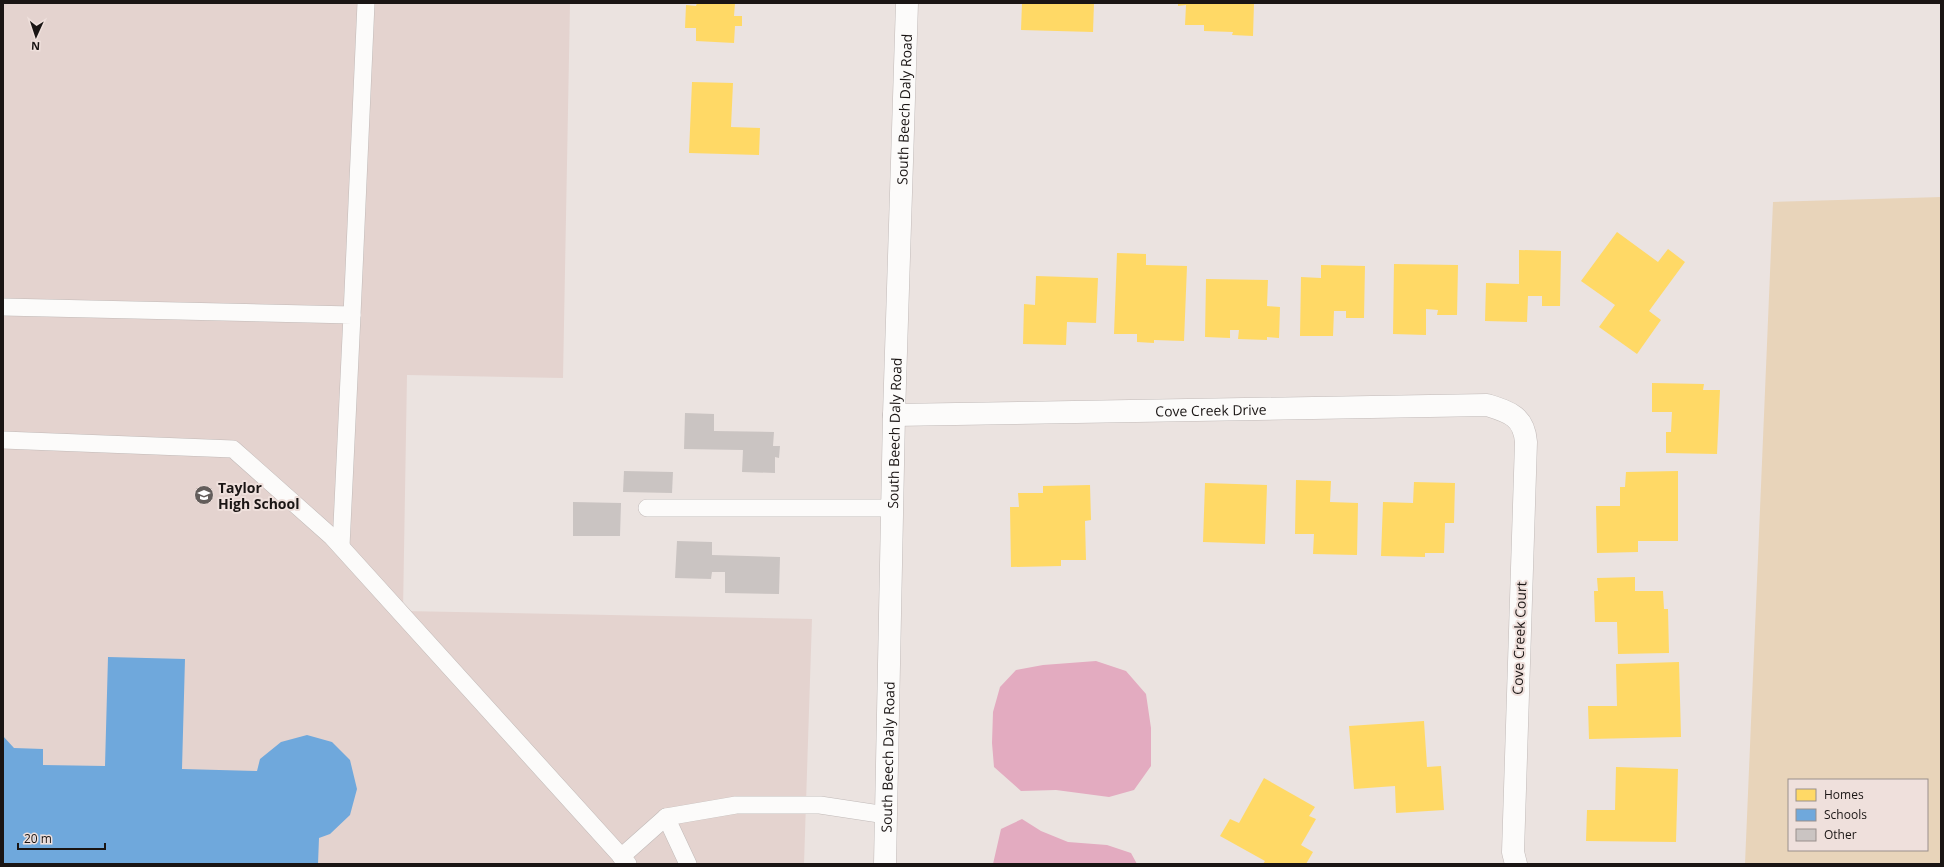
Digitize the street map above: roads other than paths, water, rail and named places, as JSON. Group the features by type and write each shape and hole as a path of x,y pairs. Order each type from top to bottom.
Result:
{"street":[{"name":"South Beech Daly Road","path":"885,864 894,415 907,3"},
{"name":"Cove Creek Drive","path":"894,415 1487,405 1509,412 1522,425"},
{"name":"Cove Creek Court","path":"1510,860 1526,442 1526,432 1522,425"}],"lane":[{"path":"341,546 366,3"},
{"path":"3,307 352,315"},
{"path":"3,440 233,449 341,546 625,860 666,817 736,805 820,805 886,815"},
{"path":"648,508 892,508"},
{"path":"666,817 688,864"}],"place":[{"name":"Taylor High School","path":"204,495"}]}
